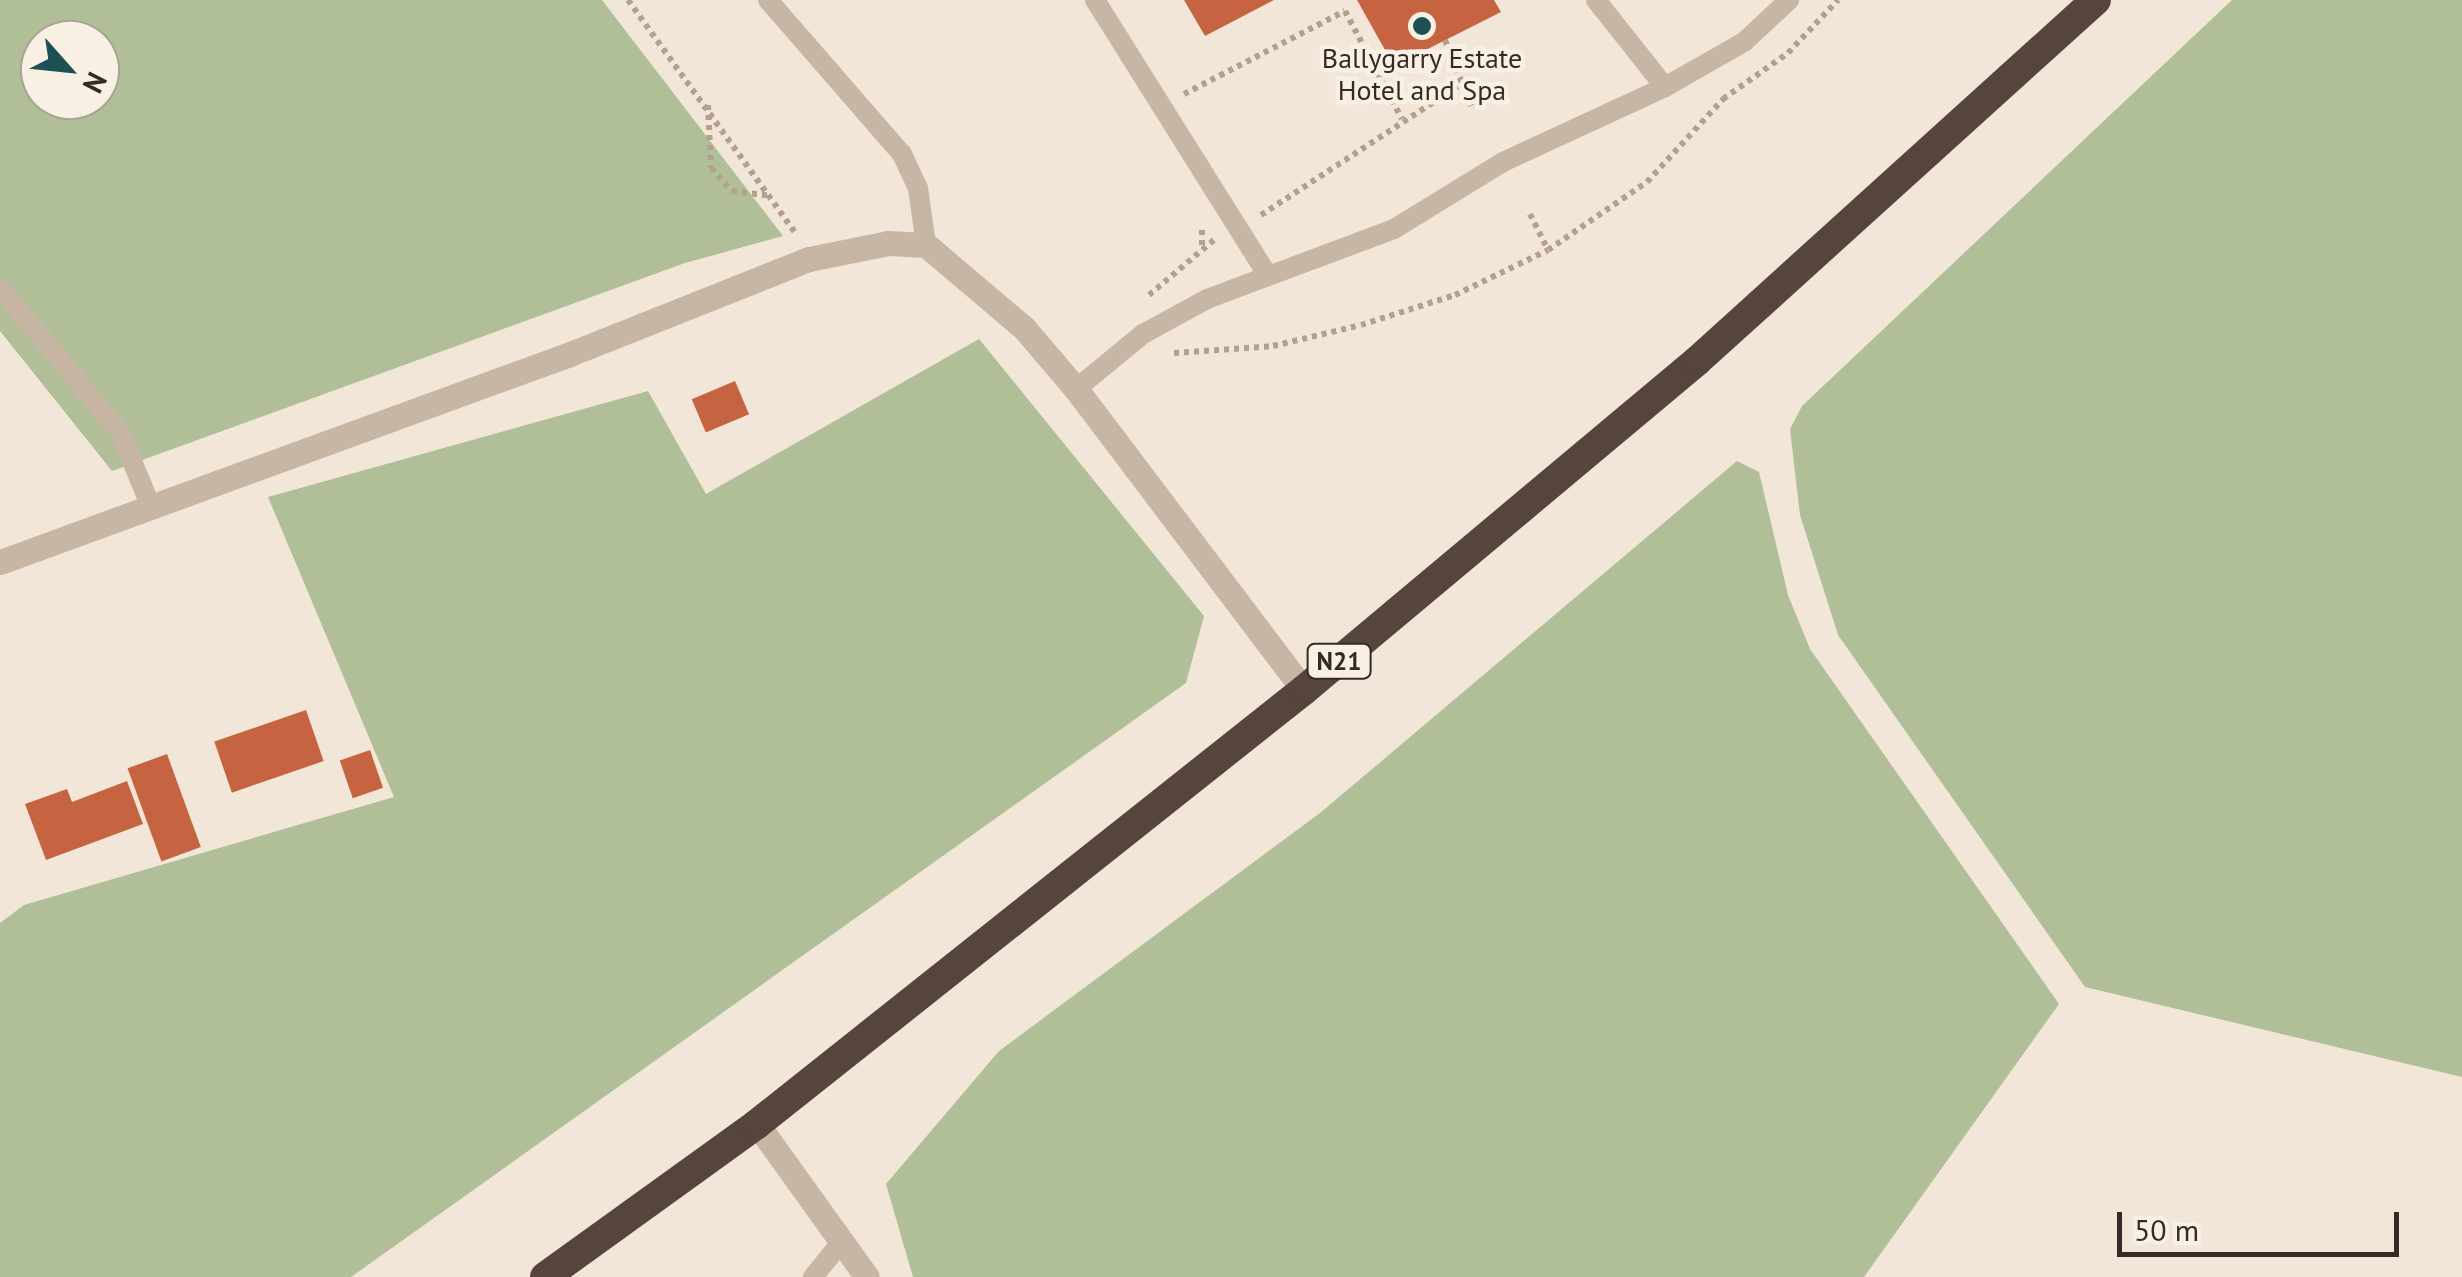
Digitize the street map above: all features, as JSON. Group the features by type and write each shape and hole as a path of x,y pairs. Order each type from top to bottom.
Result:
{"highway":[{"name":"N21","path":"545,1277 756,1124 1304,690 1697,361 2096,0"}],"street":[{"path":"0,562 809,259 888,243 926,245 1024,328 1076,389 1304,690"},
{"path":"756,1124 839,1245 868,1277"}],"lane":[{"path":"768,0 902,154 918,188 926,245"},
{"path":"1095,0 1266,274"},
{"path":"1596,0 1665,86"},
{"path":"1076,389 1144,334 1266,274 1394,228 1503,162 1665,86 1744,42 1789,0"},
{"path":"0,288 120,432 151,506"},
{"path":"814,1277 839,1245"}],"path":[{"path":"628,0 708,104 809,259"},
{"path":"1162,359 1180,350 1273,346 1361,325 1455,295 1548,250 1647,182 1723,100 1788,52 1838,0"},
{"path":"1177,98 1345,11 1402,118"},
{"path":"1445,40 1460,85 1472,106"},
{"path":"1256,218 1391,133 1402,118 1460,85"},
{"path":"708,104 711,168 732,191 771,196"},
{"path":"1530,214 1548,250"},
{"path":"1144,300 1202,245 1222,236"}],"green space":[{"path":"0,0 602,0 783,236 685,263 112,471 0,331"},
{"path":"2232,0 2462,0 2462,1077 2085,987 1838,635 1800,515 1790,429 1802,406"},
{"path":"979,339 1204,616 1186,683 351,1277 0,1277 0,923 24,905 394,797 268,497 648,391 706,494"},
{"path":"1737,461 1759,472 1788,595 1810,649 2059,1004 1864,1277 913,1277 886,1184 999,1051 1320,813"}],"building":[{"name":"Ballygarry Estate Hotel and Spa","path":"1184,0 1274,0 1205,36"},
{"name":"Ballygarry Estate Hotel and Spa","path":"1357,0 1494,0 1501,12 1394,66"},
{"path":"735,381 749,414 706,433 692,399"},
{"path":"306,710 324,761 232,793 214,742"},
{"path":"370,750 383,788 353,798 340,760"},
{"path":"167,754 201,847 161,861 128,768"},
{"path":"127,781 143,824 46,860 25,804 67,789 72,802"}],"place":[{"name":"Ballygarry Estate Hotel and Spa","path":"1422,26"}]}
